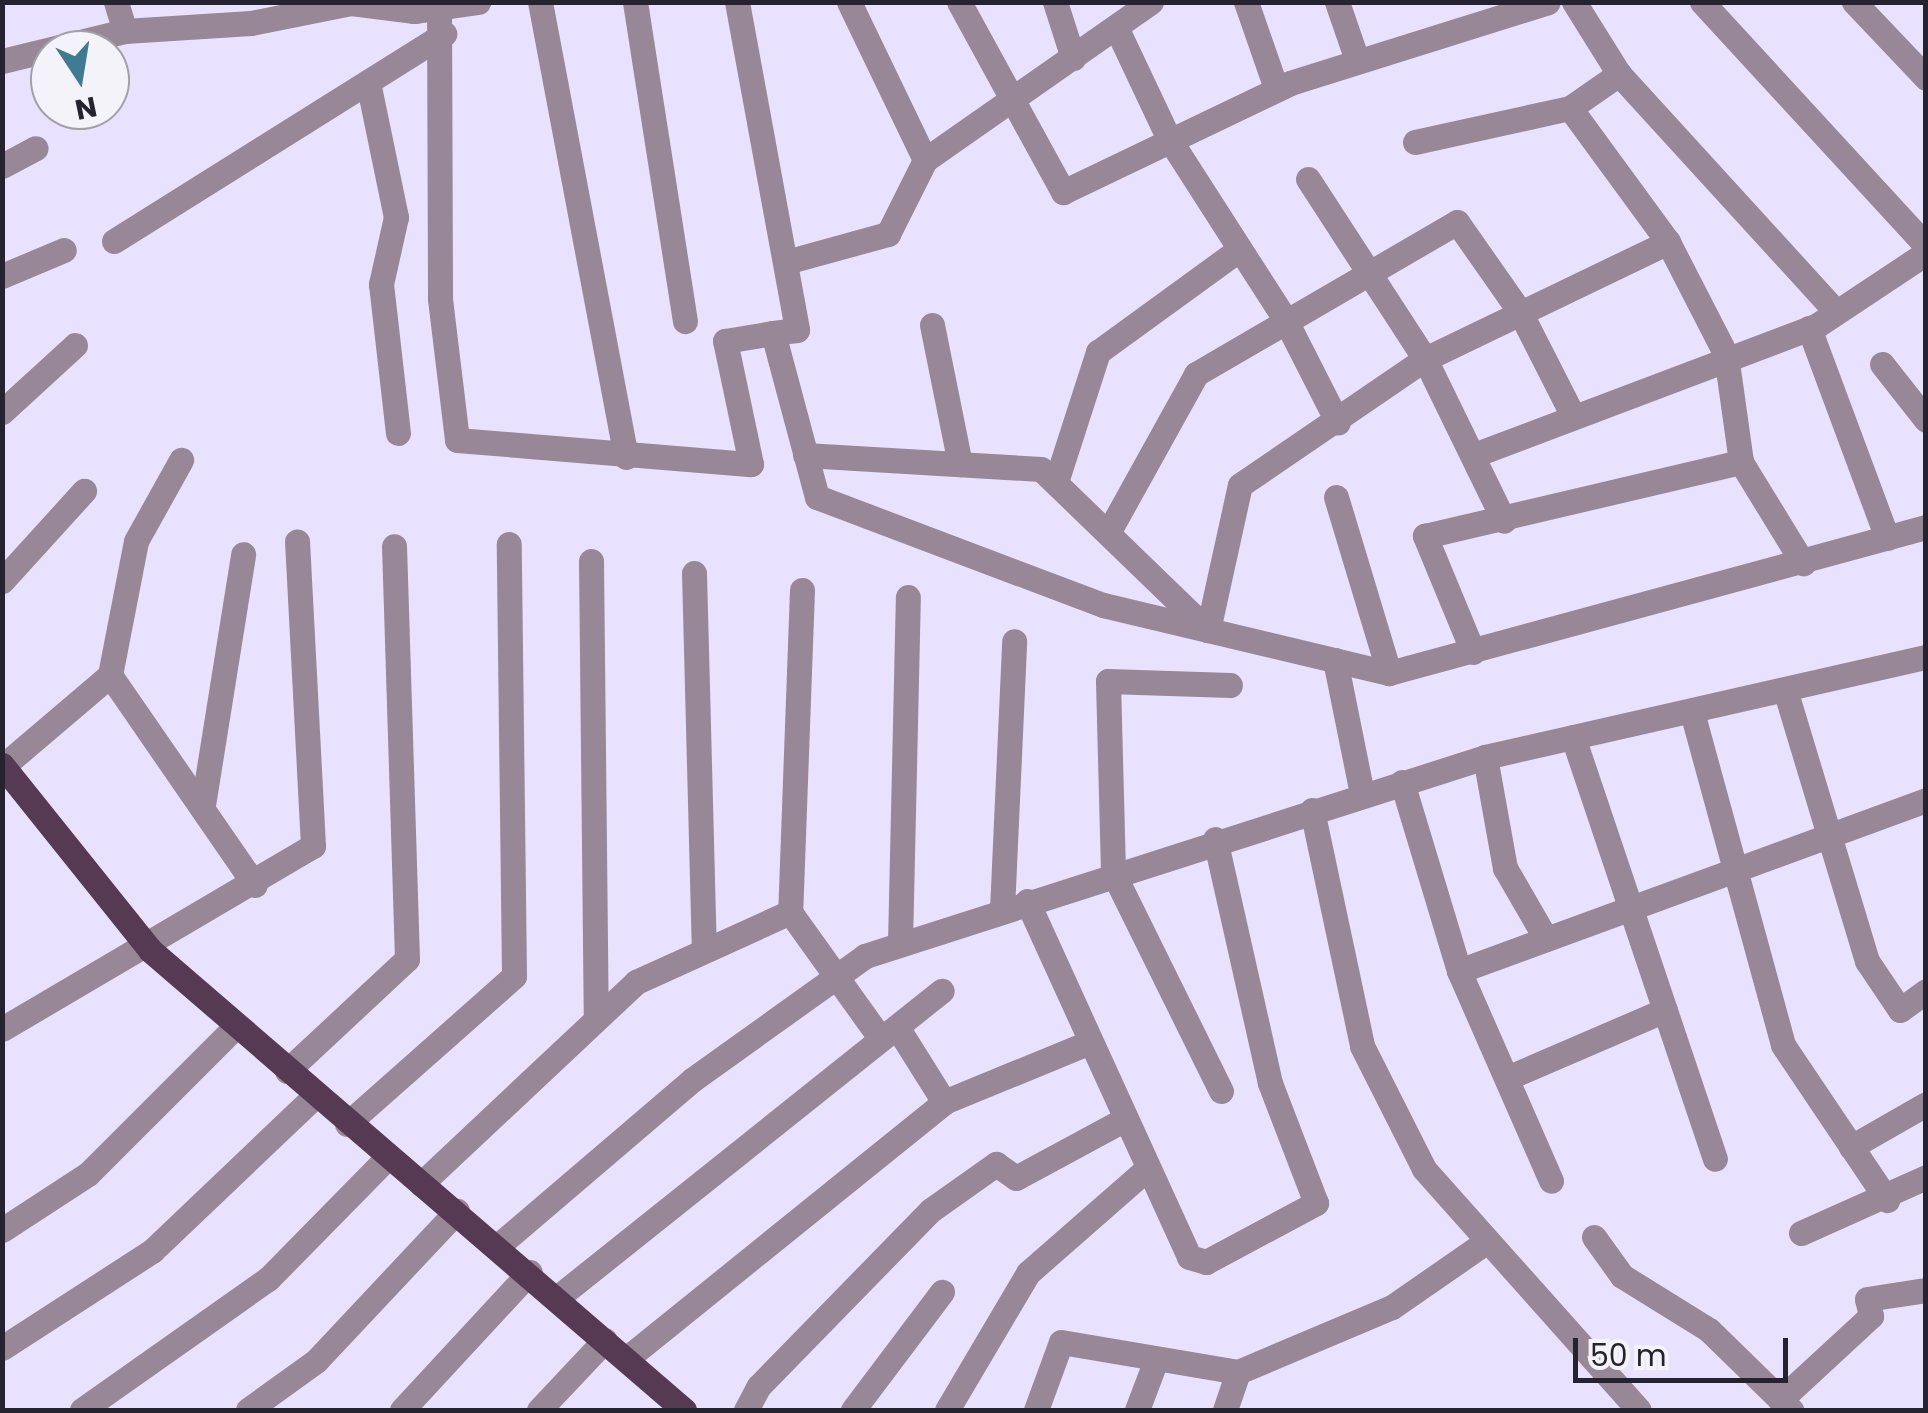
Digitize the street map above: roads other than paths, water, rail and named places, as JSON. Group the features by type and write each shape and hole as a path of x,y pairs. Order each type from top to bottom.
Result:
{"main road":[{"path":"3,766 150,950 387,1158 500,1244 684,1410"}],"street":[{"path":"116,2 125,30"},
{"path":"130,31 252,23 351,2 478,2"},
{"path":"540,2 626,458"},
{"path":"634,2 684,321"},
{"path":"440,5 444,34 440,299 457,440 626,458 751,464 724,341 797,330 737,2"},
{"path":"849,2 925,160"},
{"path":"959,2 1007,103 1063,192 1168,137 1276,88 1548,2"},
{"path":"1055,2 1073,58"},
{"path":"786,262 888,234 925,160 1151,2"},
{"path":"1246,2 1276,88"},
{"path":"1336,2 1357,60"},
{"path":"1574,2 1619,74 1832,308"},
{"path":"1474,455 1726,355 1809,328 1832,308 1926,249 1702,2"},
{"path":"1854,2 1926,78"},
{"path":"1116,28 1168,137 1286,322 1338,424"},
{"path":"114,241 444,34"},
{"path":"2,61 30,54"},
{"path":"1415,142 1570,108 1619,74"},
{"path":"368,82 396,217 381,284 398,433"},
{"path":"1570,108 1668,242 1726,355 1741,462 1803,562"},
{"path":"2,166 36,148"},
{"path":"1308,179 1424,360 1504,521"},
{"path":"1108,532 1196,374 1457,222 1520,312 1573,416"},
{"path":"1208,630 1240,484 1338,424 1424,360 1668,242"},
{"path":"1056,482 1098,352 1240,249"},
{"path":"2,276 64,250"},
{"path":"932,325 960,464"},
{"path":"1809,328 1887,538"},
{"path":"772,333 817,497 1103,605 1390,673 1926,527"},
{"path":"2,412 75,345"},
{"path":"1882,364 1926,420"},
{"path":"805,455 1041,468 1208,630"},
{"path":"3,766 110,675 136,541 182,460"},
{"path":"1472,652 1424,536 1504,521 1741,462"},
{"path":"2,581 84,492"},
{"path":"1336,497 1390,673"},
{"path":"2,1029 150,950 312,846 296,542"},
{"path":"348,1124 514,976 509,544"},
{"path":"288,1071 407,959 394,546"},
{"path":"203,805 242,554"},
{"path":"591,562 596,1013"},
{"path":"694,572 704,945"},
{"path":"802,590 790,912 836,976 889,1033 944,1102"},
{"path":"900,944 908,597"},
{"path":"1014,642 1014,906 1090,1042 1189,1258 1206,1262 1316,1203 1270,1083 1216,840"},
{"path":"500,1244 692,1080 836,976 900,944 1113,872 1485,756 1787,696 1926,657"},
{"path":"1335,660 1362,794"},
{"path":"110,675 256,885"},
{"path":"1221,1091 1113,872 1108,681 1230,686"},
{"path":"1787,696 1867,961 1900,1010 1926,992"},
{"path":"1692,712 1783,1045 1887,1200"},
{"path":"1573,737 1716,1159"},
{"path":"1485,756 1505,868 1546,939"},
{"path":"1402,782 1460,971 1552,1181"},
{"path":"1460,971 1926,800"},
{"path":"1312,810 1362,1046 1424,1168 1483,1244 1630,1390 1639,1410"},
{"path":"421,1184 596,1013 704,945 790,912"},
{"path":"558,1297 942,991"},
{"path":"1506,1078 1665,1010"},
{"path":"2,1230 88,1174 236,1026"},
{"path":"626,1359 944,1102 1090,1042"},
{"path":"2,1348 152,1251 315,1096"},
{"path":"1852,1147 1926,1104"},
{"path":"746,1410 759,1386 930,1210 996,1164 1016,1178 1125,1120"},
{"path":"82,1410 268,1279 387,1158"},
{"path":"947,1410 1028,1273 1147,1169"},
{"path":"1802,1232 1887,1200 1926,1177"},
{"path":"248,1410 316,1361 457,1211"},
{"path":"1594,1237 1622,1276 1709,1330 1785,1405 1871,1316 1867,1299 1926,1290"},
{"path":"1036,1410 1060,1342 1154,1365 1238,1372 1392,1306 1483,1244"},
{"path":"402,1410 530,1272"},
{"path":"853,1410 942,1292"},
{"path":"539,1410 606,1340"},
{"path":"1137,1410 1154,1365"},
{"path":"1225,1410 1238,1372"}]}
